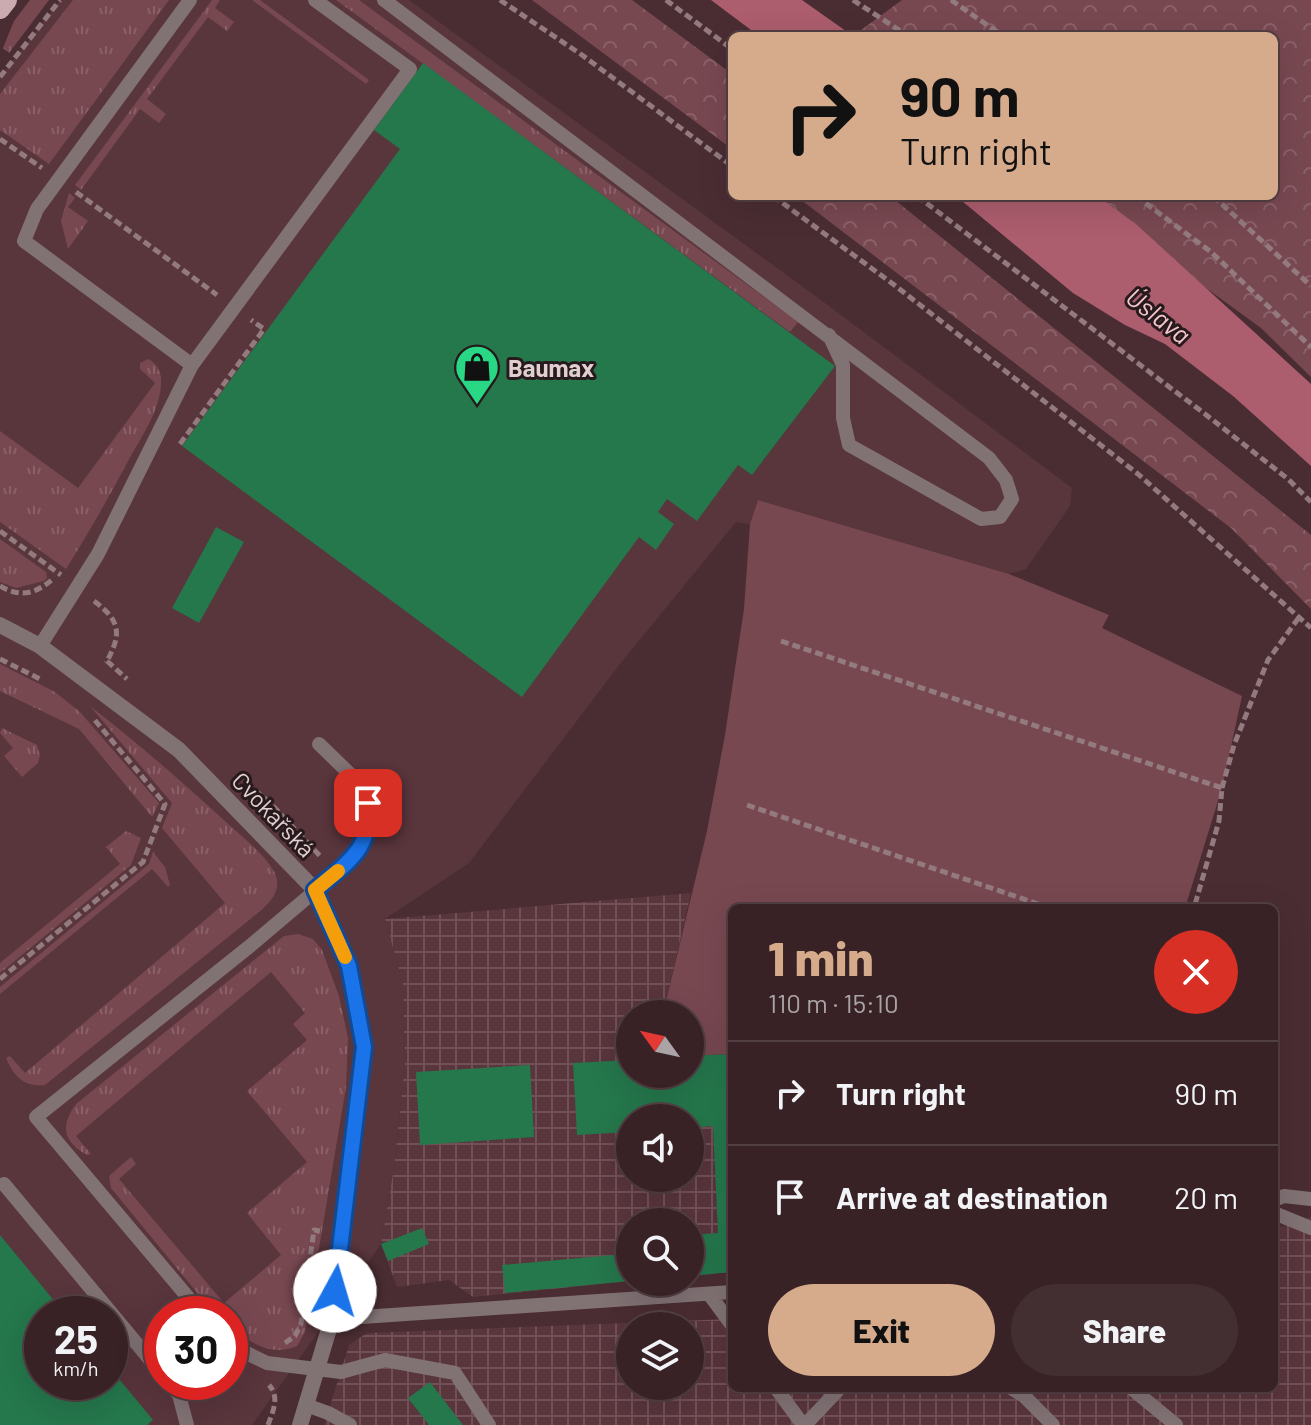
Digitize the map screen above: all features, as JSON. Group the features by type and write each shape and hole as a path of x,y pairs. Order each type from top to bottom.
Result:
{"main road":[{"path":"0,9 7,0"}],"street":[{"name":"Cvokařská","path":"0,625 40,646 179,750 315,890 349,966 364,1047 332,1319 300,1425"}],"lane":[{"path":"190,0 37,209 24,241 192,365"},
{"path":"40,646 105,540 192,365 410,69 315,0"},
{"path":"384,0 829,335 989,458 1006,480 1012,499 1000,517 981,519 849,445 843,418 843,365 829,335"},
{"path":"187,1296 36,1117 250,946 354,858 370,824 368,803 350,774 319,744"},
{"path":"4,1184 144,1352"},
{"path":"1278,1198 1284,1196 1311,1199"},
{"path":"1278,1215 1311,1228"},
{"path":"332,1319 728,1292"},
{"path":"709,1294 728,1320"},
{"path":"248,1354 267,1363 341,1372 385,1360 455,1373 489,1425"},
{"path":"779,1392 804,1425 836,1392"},
{"path":"1018,1392 1053,1425"},
{"path":"1136,1392 1176,1425"},
{"path":"180,1400 187,1425"},
{"path":"306,1405 350,1425"}],"path":[{"path":"0,77 60,0"},
{"path":"500,0 582,55 728,163"},
{"path":"666,0 728,46"},
{"path":"853,0 902,32"},
{"path":"951,0 997,32"},
{"path":"0,139 264,329 177,449"},
{"path":"778,200 893,284 1138,474 1311,628"},
{"path":"922,200 1205,414 1288,479 1311,502"},
{"path":"1141,200 1211,252 1311,347"},
{"path":"1217,200 1311,286"},
{"path":"0,586 13,594 35,592 59,573"},
{"path":"96,602 103,589"},
{"path":"1195,904 1219,821 1222,788 1234,745 1268,660 1300,616"},
{"path":"781,641 1222,788"},
{"path":"0,659 47,682"},
{"path":"0,979 143,862 165,804 88,713"},
{"path":"747,805 1038,904"},
{"path":"268,1425 275,1405 273,1391 262,1378 273,1343 286,1343 295,1336 301,1324 314,1230 342,1233"}],"shaded area":[{"path":"60,0 409,0 821,300 1072,488 1070,506 1026,569 1009,574 758,500 750,524 736,522 620,664 469,863 385,919 403,984 405,1062 394,1168 381,1244 252,1425 0,1425 0,77"},
{"path":"691,893 666,1000 616,1000 616,1088 704,1088 704,1055 728,1054 728,1272 704,1275 704,1208 616,1208 616,1282 473,1297 449,1280 397,1287 381,1244 394,1168 405,1062 403,984 385,919"},
{"path":"1311,1217 1311,1425 324,1425 349,1345 367,1333 616,1323 616,1400 704,1400 704,1320 728,1319 728,1392 1278,1392 1278,1228"}],"green space":[{"path":"30,0 49,0 9,53 3,48 14,21"},
{"path":"73,0 169,0 49,164 0,130 0,94"},
{"path":"212,0 220,0 215,8 234,22 227,31 208,17 147,99 166,114 159,123 140,109 81,190 75,185"},
{"path":"252,0 260,0 369,80 366,84"},
{"path":"336,0 359,0 798,322 790,332"},
{"path":"532,0 632,0 728,71 728,146"},
{"path":"902,0 1311,0 1311,377 1261,328 1085,200 1278,200 1278,32 858,32"},
{"path":"69,193 75,198 68,207 88,221 68,249 61,221"},
{"path":"801,200 895,200 1311,535 1311,609 1231,528"},
{"path":"148,359 157,366 161,376 160,394 153,415 66,569 0,522 0,431 78,488 155,383 140,369 140,363"},
{"path":"758,500 1009,574 1109,615 1102,628 1242,696 1222,788 1186,904 728,904 728,1054 704,1055 704,1000 666,1000 707,831 744,609 750,524"},
{"path":"0,539 46,572 47,578 16,588 0,582"},
{"path":"0,664 55,692 80,712 159,803 152,817 79,729 0,691"},
{"path":"90,706 160,763 254,847 272,869 277,887 271,901 259,912 45,1085 31,1084 16,1075 6,1058 10,1056 25,1073 225,903 162,828 172,803"},
{"path":"2,728 37,745 40,755 38,763 22,777 4,756 13,748 0,733"},
{"path":"126,831 141,838 131,865 0,973 0,963 120,864 106,847"},
{"path":"153,852 165,867 168,887 152,869 0,994 0,987 149,864"},
{"path":"298,934 313,939 322,950 339,996 348,1038 346,1087 305,1332 297,1346 279,1350 262,1347 248,1339 248,1296 232,1296 281,1255 247,1213 307,1162 247,1091 307,1040 293,1024 305,1013 271,972 76,1136 91,1154 87,1155 73,1145 66,1133 66,1126 76,1104 284,936"},
{"path":"131,1157 136,1164 119,1179 218,1296 200,1296 111,1188 109,1176"}],"water":[{"path":"711,0 802,0 847,32 754,32"},
{"name":"Úslava","path":"961,200 1103,200 1137,225 1311,384 1311,466 1233,396 1165,344 1125,325 1073,293"}],"building":[{"name":"Baumax","path":"423,63 835,366 752,475 738,465 697,521 667,499 658,512 674,524 656,550 639,537 522,697 182,446 400,149 374,130"},
{"path":"216,527 244,542 199,623 172,608"},
{"path":"728,1054 728,1272 704,1275 704,1234 718,1233 713,1126 704,1127 704,1104 616,1104 616,1133 577,1135 573,1063 616,1061 616,1088 704,1088 704,1055"},
{"path":"530,1065 534,1137 420,1145 416,1072"},
{"path":"422,1228 429,1244 388,1261 381,1244"},
{"path":"0,1235 50,1296 24,1296 24,1400 128,1400 128,1390 153,1420 147,1425 0,1425"},
{"path":"616,1255 616,1282 505,1293 502,1265"},
{"path":"430,1382 463,1425 429,1425 408,1398"}],"slow traffic":[{"path":"338,871 315,890 345,957"}],"place":[{"name":"Baumax","path":"477,406"}],"route":[{"path":"335,1291 364,1047 349,966 315,890 354,858 370,824 368,803"}]}
